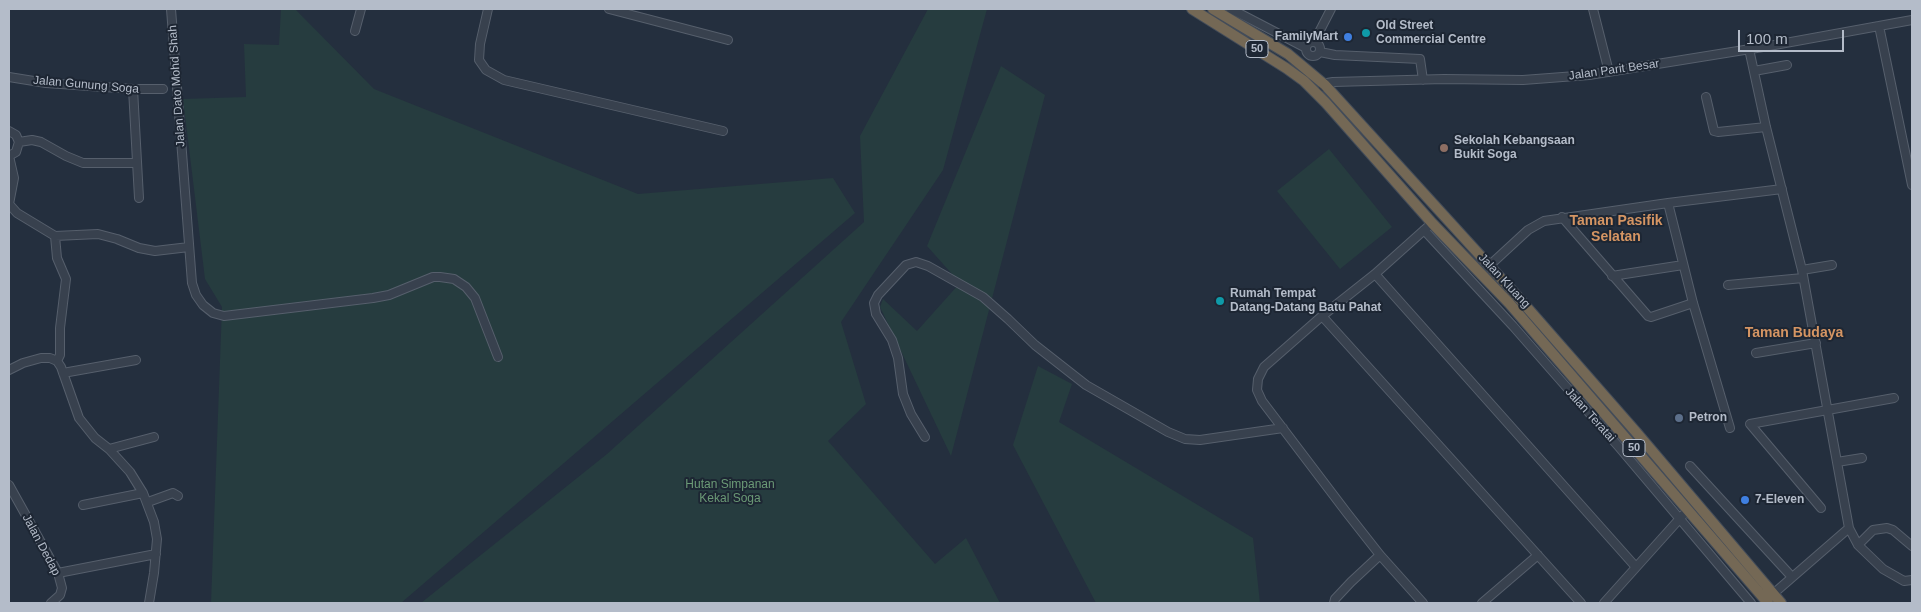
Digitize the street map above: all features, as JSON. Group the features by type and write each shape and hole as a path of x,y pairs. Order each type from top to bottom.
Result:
{"highway":[{"name":"Jalan Kluang","path":"1192,9 1304,81 1428,226 1508,303 1583,400 1770,599 1781,603"},
{"name":"Jalan Kluang","path":"1213,9 1288,54 1325,84 1490,265 1636,432 1770,599"},
{"path":"1426,197 1434,211 1428,226"}],"street":[{"name":"Jalan Dato Mohd Shah","path":"171,9 192,283 196,295 203,305 213,313 224,316 373,298 405,290 433,277 454,279 466,287 475,298 498,357"},
{"path":"354,32 361,9"},
{"path":"488,9 480,44 479,60 486,70 504,80 723,131"},
{"path":"609,9 728,40"},
{"path":"1231,9 1306,48"},
{"path":"1314,42 1320,46 1320,52 1315,57 1306,53 1306,48 1310,43 1314,42 1331,9"},
{"path":"1593,9 1608,69"},
{"name":"Jalan Parit Besar","path":"1325,84 1333,82 1423,80 1531,80 1749,49 1912,20"},
{"path":"1880,26 1912,185"},
{"path":"1749,49 1766,127 1803,274 1849,528 1858,545 1883,569 1904,581 1912,580"},
{"path":"1320,52 1335,55 1420,60 1423,80"},
{"path":"1754,70 1787,65"},
{"name":"Jalan Gunung Soga","path":"9,77 46,83 133,89 163,89"},
{"path":"1317,95 1325,84"},
{"path":"133,89 139,198"},
{"path":"1706,97 1714,131 1766,127"},
{"path":"9,131 16,135 19,142 16,152 9,156 14,178 9,204 17,213 55,236 98,234 139,248 156,251 189,247"},
{"path":"19,142 32,140 41,142 70,159 83,162 137,163"},
{"path":"1490,265 1528,230 1544,222 1562,217 1782,189"},
{"path":"1668,202 1693,303 1730,428"},
{"path":"1562,217 1646,313 1651,316 1693,303"},
{"path":"1423,603 1380,555 1262,401 1257,390 1258,379 1264,368 1322,316 1375,274 1428,226"},
{"path":"55,236 58,258 66,279 60,328 60,355 57,361"},
{"path":"924,438 902,394 898,358 892,340 876,314 874,303 878,295 906,265 916,262 928,266 983,297 1035,344 1086,385 1168,432 1185,439 1200,440 1283,428"},
{"path":"1728,285 1803,274 1832,264"},
{"path":"1612,276 1683,265"},
{"path":"1375,274 1635,566"},
{"path":"1322,316 1581,603"},
{"path":"1756,353 1816,343"},
{"path":"9,370 23,363 41,358 50,358 57,361 79,418 95,438 109,449 130,472 143,492 154,522 157,539 149,603"},
{"path":"63,373 136,360"},
{"path":"1820,508 1750,424 1894,398"},
{"name":"Jalan Teratai","path":"1583,400 1751,603"},
{"path":"109,449 154,437"},
{"path":"1837,462 1862,458"},
{"path":"1690,466 1792,577"},
{"name":"Jalan Dedap","path":"9,485 58,573 62,588 60,595 51,603"},
{"path":"83,505 143,492"},
{"path":"148,502 173,493 178,496"},
{"path":"1604,603 1635,566 1688,510"},
{"path":"1770,599 1792,577 1849,528"},
{"path":"1858,545 1873,530 1887,528 1893,530 1912,546"},
{"path":"58,573 156,554"},
{"path":"1334,603 1335,599 1351,582 1380,555"},
{"path":"1482,603 1538,555"}],"green space":[{"path":"281,9 295,9 374,89 638,194 833,178 855,213 401,603 211,603 222,307 205,279 183,99 246,97 244,44 279,45"},
{"name":"Hutan Simpanan Kekal Soga","path":"928,9 987,9 943,170 841,322 866,404 828,441 935,564 966,538 1000,603 421,603 607,454 864,222 860,136"},
{"path":"1001,66 1045,95 951,456 880,307 883,299 917,331 960,283 927,246"},
{"path":"1329,149 1392,227 1340,269 1277,191"},
{"path":"1038,366 1072,384 1059,422 1253,538 1260,603 1096,603 1013,445"}],"place":[{"name":"Old Street Commercial Centre","path":"1366,33"},
{"name":"FamilyMart","path":"1348,37"},
{"name":"Sekolah Kebangsaan Bukit Soga","path":"1444,148"},
{"name":"Rumah Tempat Datang-Datang Batu Pahat","path":"1220,301"},
{"name":"Petron","path":"1679,418"},
{"name":"7-Eleven","path":"1745,500"}],"district":[{"name":"Taman Pasifik Selatan","path":"1616,230"},
{"name":"Taman Budaya","path":"1794,333"}]}
